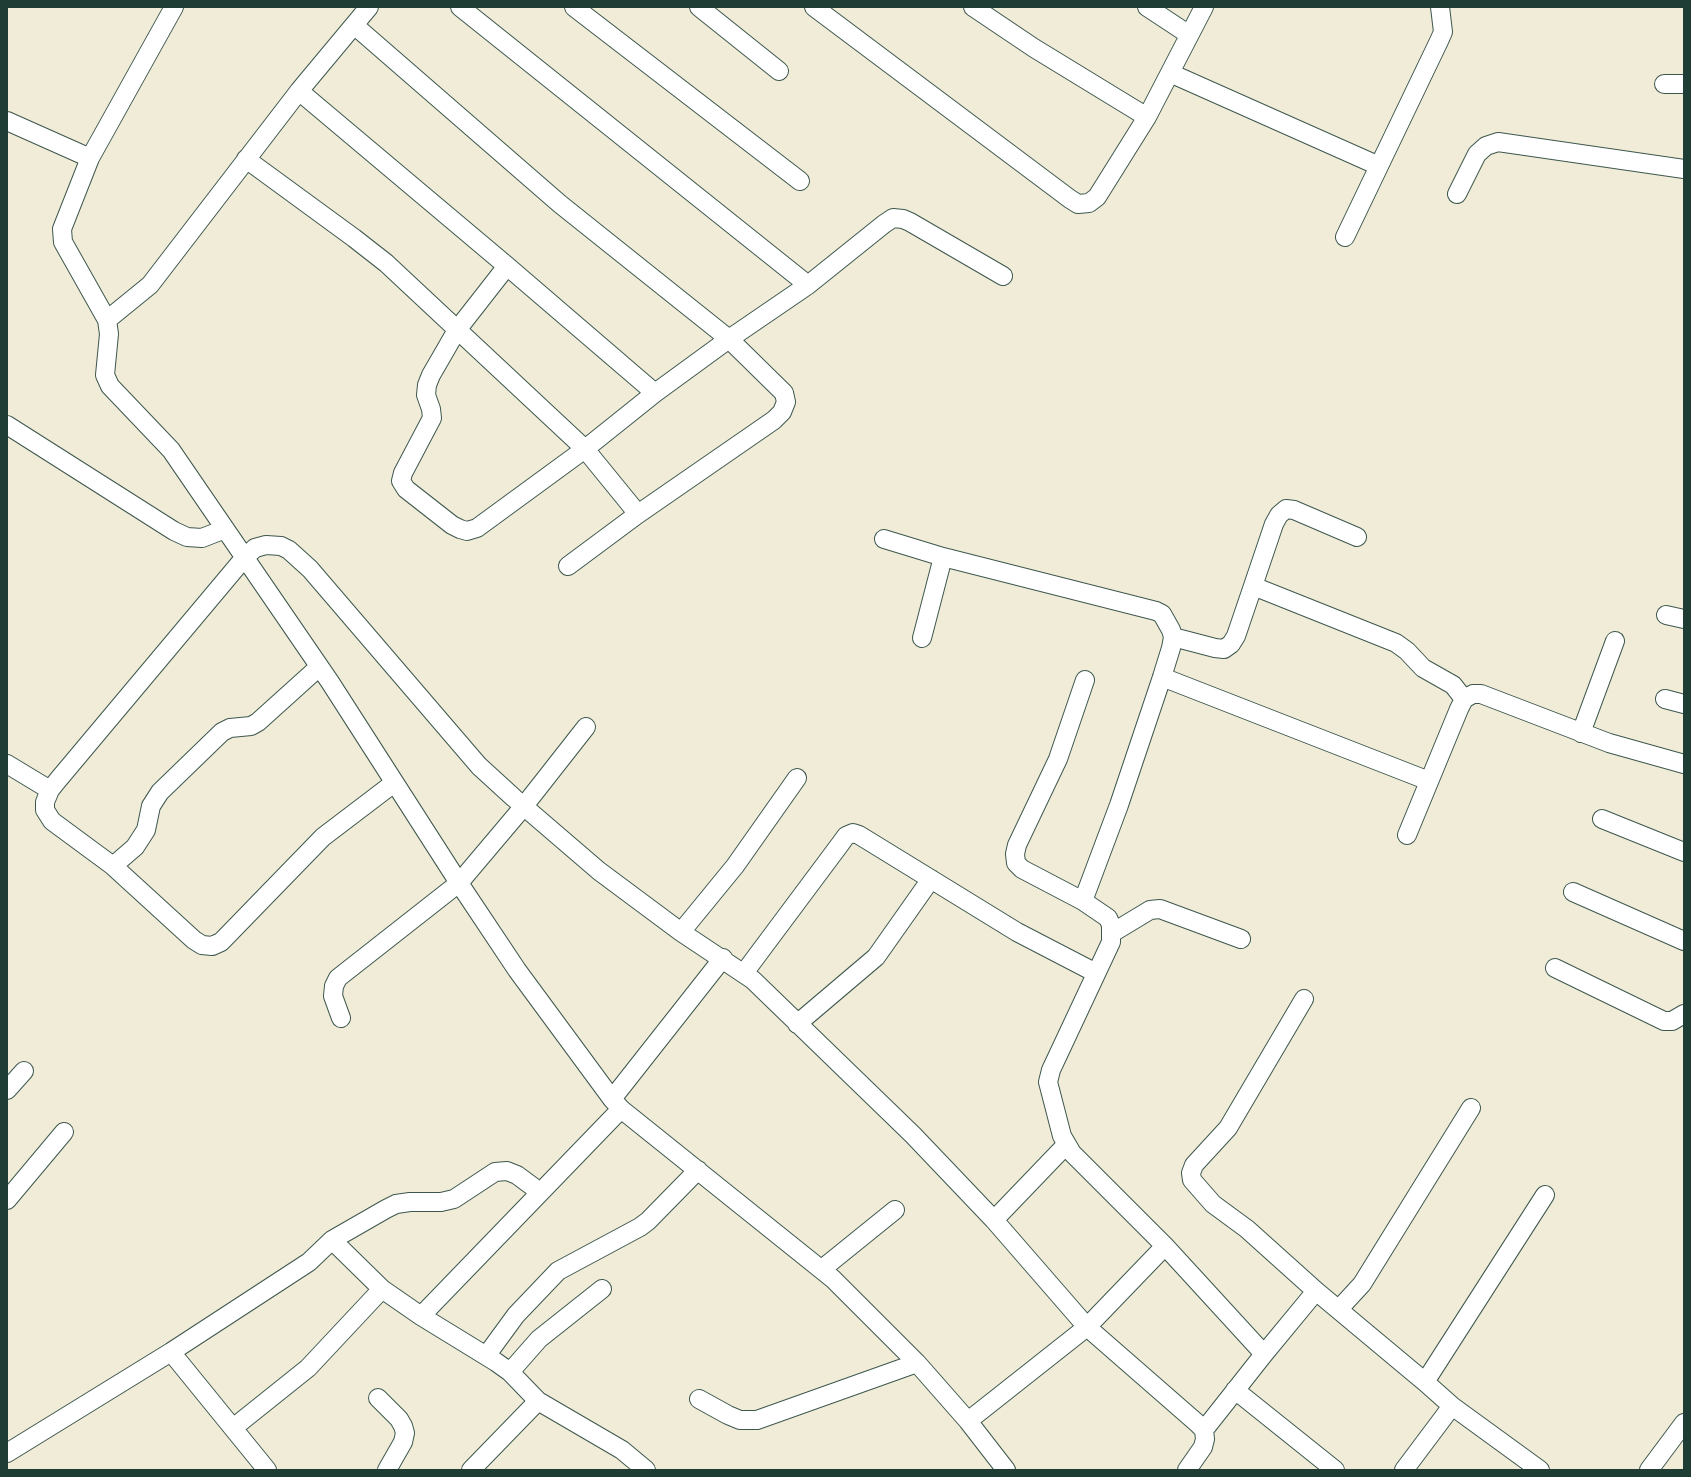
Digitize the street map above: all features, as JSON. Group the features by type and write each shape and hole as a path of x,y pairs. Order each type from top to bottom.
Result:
{"street":[{"path":"174,7 90,158 62,229 63,242 107,320 109,334 106,375 110,386 170,450 245,557 319,667 517,970 616,1104 822,1269 917,1364 968,1421 1006,1470"},
{"path":"107,320 150,285 298,91 369,7"},
{"path":"460,7 808,285"},
{"path":"574,7 800,181"},
{"path":"699,7 778,71"},
{"path":"814,7 1078,204 1089,203 1097,197 1147,117 1170,74 1188,34 1204,7"},
{"path":"973,7 1034,48 1147,117"},
{"path":"1147,7 1188,34"},
{"path":"1345,237 1442,32 1440,7"},
{"path":"354,25 560,204 729,339 784,393 786,402 782,412 774,420 638,514 568,566"},
{"path":"1170,74 1379,166"},
{"path":"1664,84 1684,84"},
{"path":"298,91 507,266 655,393"},
{"path":"7,121 90,158"},
{"path":"1457,194 1477,154 1486,146 1498,142 1684,169"},
{"path":"246,159 374,254 585,449 638,514"},
{"path":"507,266 457,330 431,375 427,385 426,395 431,409 432,418 402,473 401,481 406,488 452,525 468,531 478,528 585,449 655,393 729,339 808,285 893,218 903,219 910,222 1003,276"},
{"path":"7,426 174,532 187,538 202,538 225,529"},
{"path":"1173,637 1215,648 1224,649 1231,644 1236,636 1254,586 1274,524 1279,515 1286,509 1294,510 1357,537"},
{"path":"884,540 944,558 1156,611 1162,614 1171,630 1173,637 1162,677 1119,805 1083,901"},
{"path":"394,783 323,837 221,942 212,946 202,945 194,940 113,866 52,821 45,810 45,802 50,790 245,557 255,548 266,545 281,546 289,550 310,569 470,757 599,871 681,932 723,958 753,980 913,1135 994,1220 1087,1327 1204,1430 1205,1439 1203,1447 1187,1470"},
{"path":"922,638 944,558"},
{"path":"1254,586 1396,643 1407,651 1423,668 1453,685 1464,699"},
{"path":"1666,615 1684,619"},
{"path":"1581,733 1615,641"},
{"path":"113,866 135,847 142,837 146,830 151,806 160,792 222,732 230,728 251,726 258,722 319,667"},
{"path":"1162,677 1429,781"},
{"path":"1085,680 1051,775 1014,854 1016,863 1022,869 1083,901 1108,918 1112,925 1111,942 1051,1070 1048,1082 1062,1136 1072,1153 1165,1246 1264,1354"},
{"path":"1408,835 1464,699 1473,694 1481,694 1621,747 1684,764"},
{"path":"1665,699 1684,704"},
{"path":"341,1018 333,996 334,986 338,978 459,883 524,806 586,727"},
{"path":"7,764 50,790"},
{"path":"681,932 735,866 797,778"},
{"path":"1602,819 1684,852"},
{"path":"744,973 846,836 853,833 859,835 1017,932 1096,973"},
{"path":"797,1024 876,957 931,880"},
{"path":"1573,892 1684,941"},
{"path":"1112,933 1150,910 1160,909 1240,939"},
{"path":"421,1316 540,1192 616,1104 723,958"},
{"path":"1555,968 1664,1021 1672,1021 1684,1014"},
{"path":"1304,999 1228,1128 1194,1165 1191,1173 1192,1180 1213,1204 1247,1229 1316,1291 1452,1406 1540,1470"},
{"path":"7,1090 24,1071"},
{"path":"1339,1309 1362,1284 1471,1108"},
{"path":"7,1200 64,1132"},
{"path":"994,1220 1066,1145"},
{"path":"486,1356 516,1315 558,1271 640,1227 648,1221 698,1170"},
{"path":"7,1453 171,1352 309,1262 332,1240 386,1208 396,1204 410,1202 441,1202 454,1199 495,1172 506,1171 517,1176 540,1192"},
{"path":"1425,1382 1545,1195"},
{"path":"822,1269 895,1210"},
{"path":"332,1240 382,1289 421,1316 510,1372 538,1401 622,1450 646,1470"},
{"path":"968,1421 1087,1327 1165,1246"},
{"path":"233,1428 308,1368 382,1289"},
{"path":"510,1372 540,1339 602,1289"},
{"path":"1204,1430 1316,1291"},
{"path":"171,1352 267,1470"},
{"path":"698,1398 740,1420 757,1420 917,1364"},
{"path":"1235,1390 1335,1470"},
{"path":"378,1398 399,1419 405,1432 403,1442 387,1470"},
{"path":"472,1470 538,1401"},
{"path":"1404,1470 1452,1406"},
{"path":"1649,1470 1684,1423"}]}
